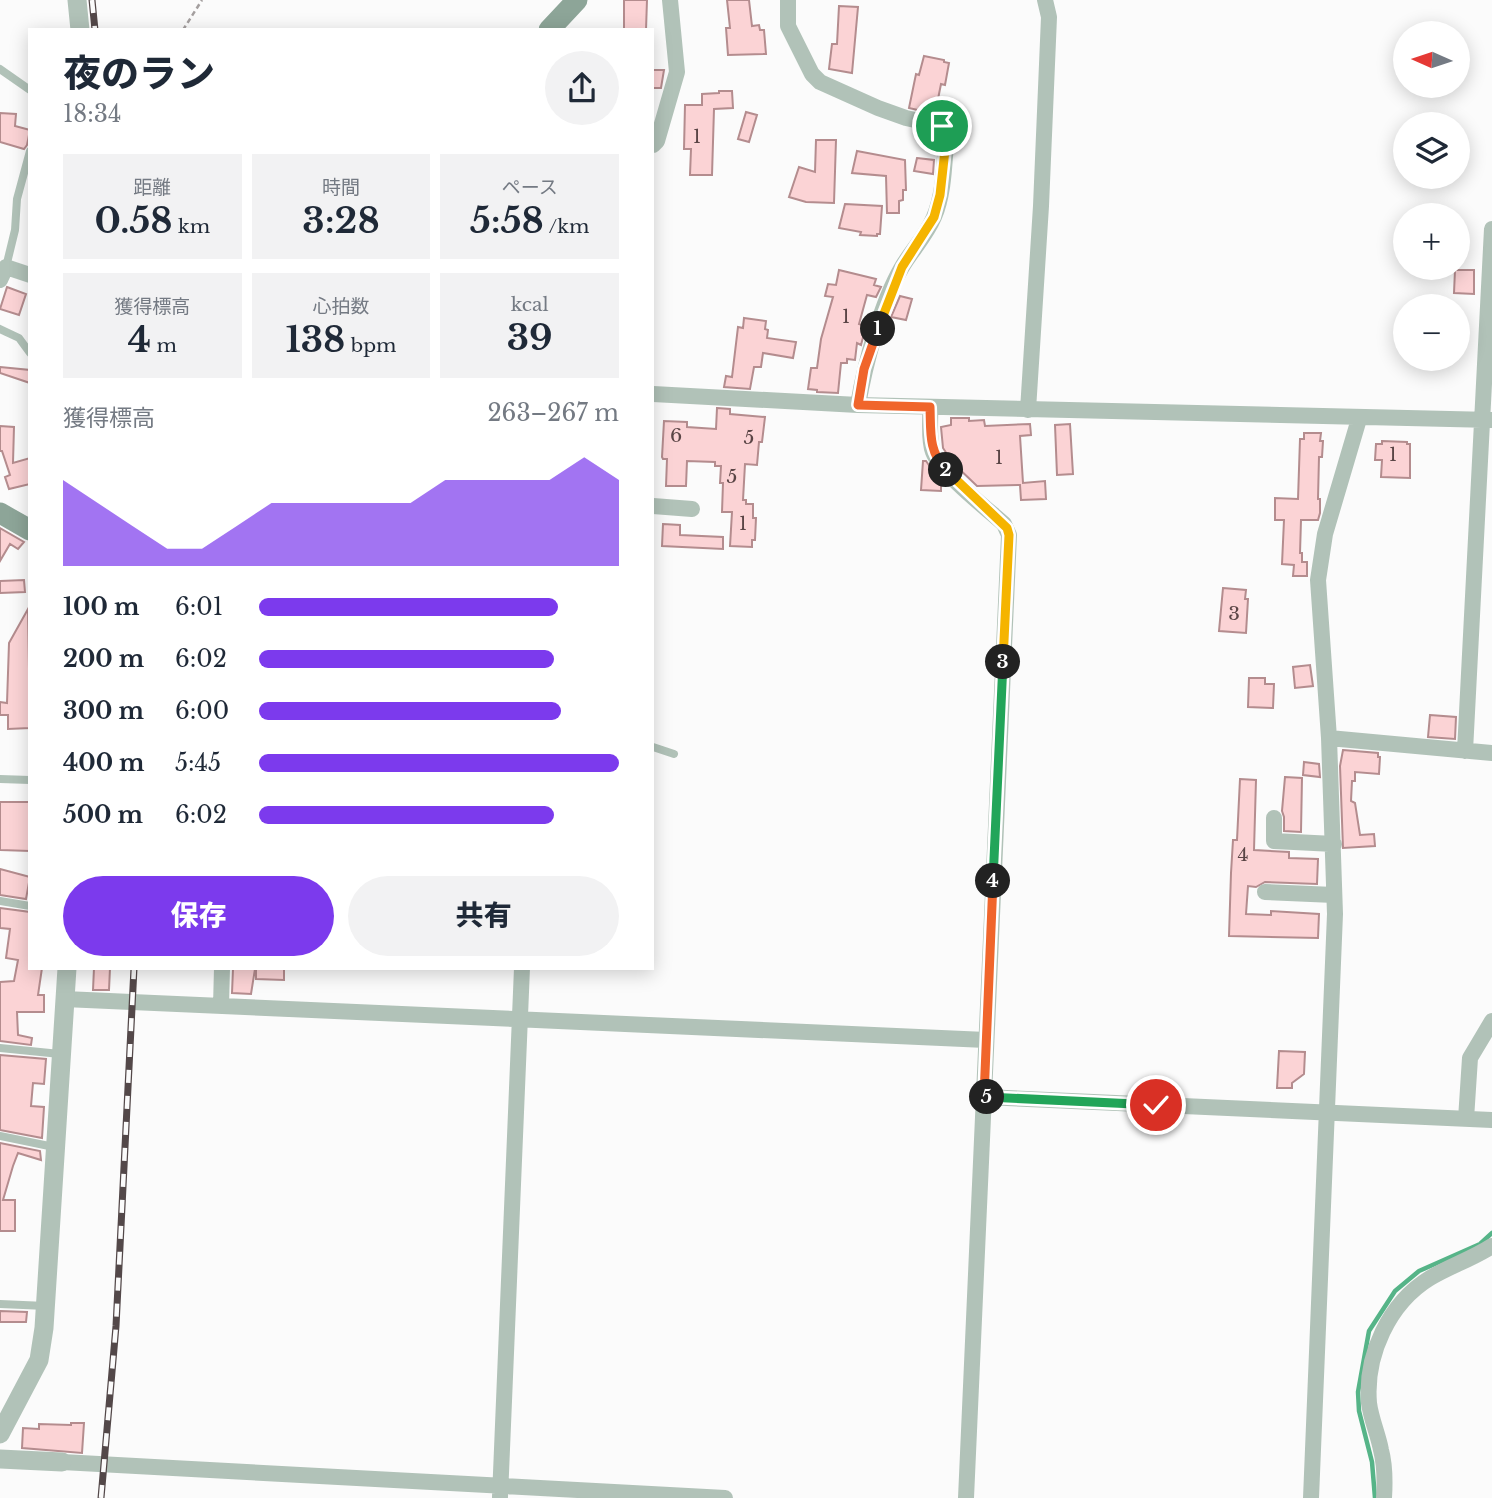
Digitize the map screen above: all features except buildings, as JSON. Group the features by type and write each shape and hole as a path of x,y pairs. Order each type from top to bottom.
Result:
{"main road":[{"path":"551,28 577,0"},
{"path":"0,513 28,529"}],"street":[{"path":"77,0 80,28"},
{"path":"654,144 657,141 661,97 677,72 670,0"},
{"path":"788,0 788,26 812,74 820,82 878,108 942,126 947,132 938,206 929,227 892,287 864,369 858,405"},
{"path":"1028,410 1045,125 1049,17 1045,0"},
{"path":"1465,751 1487,421 1492,229"},
{"path":"3,274 28,275"},
{"path":"654,394 858,405 1487,421"},
{"path":"930,407 931,445 934,454 950,474 1004,524 1009,535 966,1498"},
{"path":"1311,1498 1335,914 1329,738 1318,580 1325,534 1359,419"},
{"path":"654,506 692,509"},
{"path":"1329,738 1492,753"},
{"path":"1274,818 1274,841 1334,844"},
{"path":"1265,892 1334,895"},
{"path":"0,1434 39,1360 46,1306 67,970"},
{"path":"220,1006 222,970"},
{"path":"500,1493 523,970"},
{"path":"64,999 986,1040"},
{"path":"1466,1119 1470,1058 1492,1021"},
{"path":"984,1097 1492,1120"},
{"path":"1384,1498 1381,1449 1369,1402 1372,1366 1378,1344 1397,1306 1406,1295 1430,1278 1492,1246"},
{"path":"0,1459 500,1493 725,1498"}],"lane":[{"path":"0,69 28,89"},
{"path":"3,274 15,230 17,199 28,158"},
{"path":"0,329 19,338 28,350"},
{"path":"654,747 674,754"},
{"path":"0,779 28,780"},
{"path":"0,901 28,906"},
{"path":"0,1048 60,1054"},
{"path":"0,1136 54,1147"},
{"path":"0,1304 46,1306"}],"path":[{"path":"184,28 202,0"}],"waterway":[{"path":"1375,1498 1372,1462 1359,1411 1358,1392 1369,1331 1395,1291 1419,1271 1480,1244 1492,1233"}],"railway":[{"path":"92,0 95,28"},
{"path":"101,1498 116,1326 134,970"}],"route":[{"path":"942,126 947,132 938,206 929,227 892,287 864,369 858,405 930,407 931,445 940,464 1004,524 1009,535 984,1097 1156,1105"}]}
